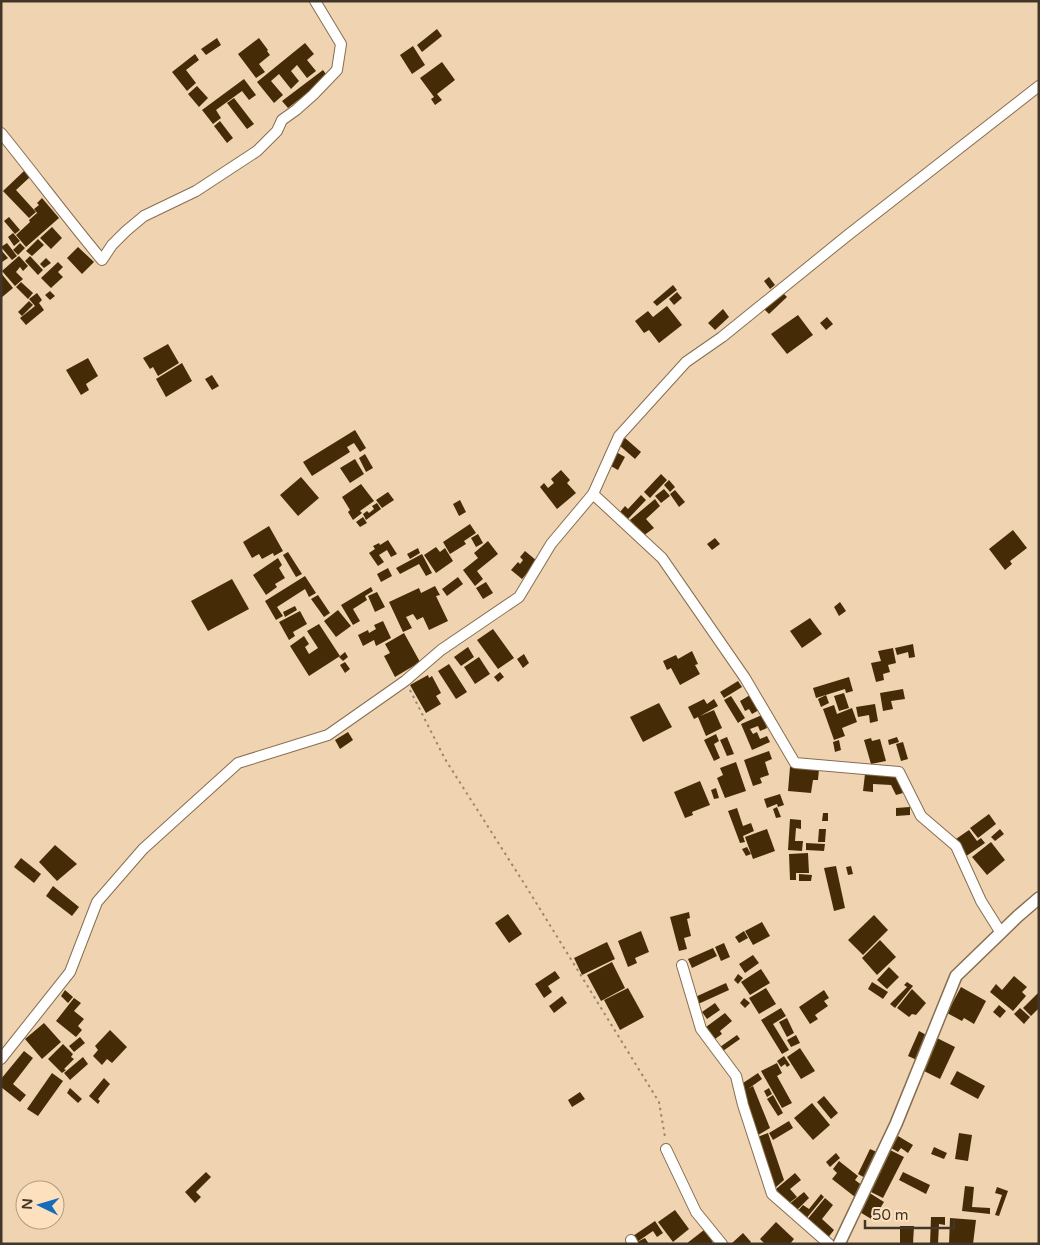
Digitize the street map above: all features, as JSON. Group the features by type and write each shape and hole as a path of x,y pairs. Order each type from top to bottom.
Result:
{"street":[{"path":"1,133 102,260 112,245 144,216 196,191 257,151 277,131 282,120 313,95 336,70 341,44 315,1"},
{"path":"1,1059 70,972 97,902 143,849 238,763 328,735 406,681 441,650 519,597 551,544 593,494 619,436 686,362 722,337 848,234 1039,86"},
{"path":"593,494 662,558 745,678 795,763 898,772 921,816 956,846 980,900 1000,933"},
{"path":"839,1244 896,1124 956,976 1039,898"},
{"path":"682,965 701,1030 736,1076 743,1105 772,1194 829,1244"},
{"path":"666,1149 696,1212 722,1244"}],"path":[{"path":"406,681 445,759 659,1102 666,1149"}],"building":[{"path":"437,29 442,36 422,52 417,45"},
{"path":"217,38 221,45 206,55 201,49"},
{"path":"259,38 270,55 259,64 265,72 256,78 238,54"},
{"path":"305,43 314,54 307,60 316,71 307,78 297,65 291,71 299,81 291,89 279,74 271,81 283,95 274,103 257,82"},
{"path":"413,46 425,65 412,74 400,55"},
{"path":"195,54 199,60 186,70 196,83 187,91 172,72"},
{"path":"442,62 455,80 437,94 442,100 435,105 431,99 434,97 420,78"},
{"path":"323,70 328,77 288,108 282,101"},
{"path":"244,79 256,95 249,100 242,91 216,110 221,118 213,124 202,110"},
{"path":"197,86 208,98 199,107 188,94"},
{"path":"234,98 254,124 247,129 227,103"},
{"path":"220,121 233,138 227,143 214,126"},
{"path":"24,171 30,177 16,190 36,212 29,218 3,191"},
{"path":"42,198 59,218 26,247 16,235 30,222 29,220 38,214 34,209 39,205 37,203"},
{"path":"9,217 20,230 15,234 4,221"},
{"path":"52,227 62,238 51,249 40,238"},
{"path":"13,233 20,241 14,246 8,237"},
{"path":"38,239 44,245 32,256 26,251"},
{"path":"7,243 17,256 12,260 1,247"},
{"path":"20,243 25,248 18,255 13,250"},
{"path":"78,247 94,262 82,274 67,258"},
{"path":"1,250 8,258 2,262 1,261"},
{"path":"19,256 28,266 23,271 20,267 16,272 23,279 15,286 2,271"},
{"path":"30,256 43,270 38,275 25,261"},
{"path":"46,258 51,263 44,268 40,264"},
{"path":"58,262 63,267 58,272 63,277 51,288 41,278"},
{"path":"1,273 13,288 1,298"},
{"path":"769,277 775,285 770,289 764,281"},
{"path":"21,282 33,293 28,299 16,287"},
{"path":"673,285 677,290 657,306 653,302"},
{"path":"50,291 55,296 50,300 45,295"},
{"path":"677,292 682,298 674,305 669,299"},
{"path":"782,292 787,297 769,314 764,309"},
{"path":"37,293 42,300 39,303 44,310 26,325 20,318 35,306 29,299"},
{"path":"29,301 33,305 22,316 18,312"},
{"path":"667,306 682,325 659,343 649,330 644,333 635,321 648,311 653,317"},
{"path":"723,309 729,317 715,330 708,323"},
{"path":"798,315 813,335 787,354 771,334"},
{"path":"827,317 833,324 826,330 820,323"},
{"path":"168,344 179,363 158,376 153,367 150,369 143,358"},
{"path":"88,358 98,376 86,384 89,390 81,395 66,370"},
{"path":"182,363 192,381 166,397 156,379"},
{"path":"212,375 219,386 212,390 205,379"},
{"path":"355,430 366,448 360,452 354,443 347,447 350,452 312,476 303,462"},
{"path":"625,438 641,452 635,459 619,445"},
{"path":"616,452 625,457 618,470 609,465"},
{"path":"365,454 373,468 366,472 359,458"},
{"path":"355,459 364,474 350,483 340,468"},
{"path":"561,470 570,480 567,483 576,493 557,509 540,487 544,483 548,488 554,483 551,479"},
{"path":"661,474 667,480 650,498 644,492"},
{"path":"301,477 319,498 298,516 280,495"},
{"path":"669,480 675,487 670,492 664,485"},
{"path":"361,484 374,501 360,511 362,513 353,520 348,512 350,510 342,497"},
{"path":"664,489 670,496 661,503 655,496"},
{"path":"675,490 685,502 679,507 670,494"},
{"path":"388,492 394,500 382,508 376,500"},
{"path":"641,495 646,500 628,519 620,512 625,506 628,509"},
{"path":"655,499 660,506 646,519 654,528 643,536 630,520"},
{"path":"460,500 466,512 459,516 453,504"},
{"path":"377,503 381,509 366,520 363,514 367,511 369,513 374,509 372,506"},
{"path":"363,517 367,523 360,527 356,522"},
{"path":"470,524 476,533 464,541 466,544 450,554 443,542"},
{"path":"269,526 283,551 274,556 273,553 262,559 259,554 252,558 243,542"},
{"path":"1013,530 1027,548 1010,561 1012,564 1005,570 989,549"},
{"path":"478,534 483,543 476,547 471,538"},
{"path":"715,538 720,544 712,550 707,544"},
{"path":"388,540 397,554 391,557 387,550 379,555 384,562 378,566 369,553 375,549 373,546 379,543 380,545"},
{"path":"488,541 498,554 477,571 483,579 475,586 463,570 478,558 474,553"},
{"path":"436,547 440,552 445,548 453,561 436,573 424,555"},
{"path":"418,548 420,553 410,559 407,554"},
{"path":"525,551 537,561 522,579 511,570 518,562 520,564 523,560 520,557"},
{"path":"288,552 302,574 296,577 283,555"},
{"path":"422,554 432,573 426,576 419,564 400,574 396,568"},
{"path":"278,558 282,565 279,568 285,578 275,584 277,587 266,595 253,575"},
{"path":"388,568 392,576 381,582 377,574"},
{"path":"305,576 316,593 309,597 305,589 277,607 283,616 276,620 265,601"},
{"path":"458,577 463,584 447,596 442,589"},
{"path":"232,579 249,609 208,631 191,601"},
{"path":"486,582 493,593 483,599 476,588"},
{"path":"435,586 440,595 436,596 448,621 429,630 423,617 417,620 413,614 406,617 412,628 403,632 389,602 419,588 421,593"},
{"path":"371,587 373,591 365,596 367,600 353,609 360,621 353,625 341,605"},
{"path":"377,592 385,607 375,612 368,596"},
{"path":"318,595 330,613 324,617 311,599"},
{"path":"840,602 846,611 839,616 834,607"},
{"path":"295,606 297,610 285,617 283,612"},
{"path":"338,610 351,626 336,637 324,621"},
{"path":"300,611 307,624 293,632 295,636 289,640 279,622"},
{"path":"810,618 822,634 802,648 790,631"},
{"path":"383,621 391,638 376,646 374,640 363,646 358,635 368,630 369,633 376,629 374,625"},
{"path":"319,624 340,656 309,676 290,646 304,636 309,644 305,647 309,654 318,648 307,631"},
{"path":"493,629 514,658 498,669 477,640"},
{"path":"404,633 420,662 395,677 384,656 390,653 385,644"},
{"path":"913,644 915,657 909,658 908,652 897,655 895,648"},
{"path":"468,647 474,657 461,666 454,657"},
{"path":"893,648 896,663 888,665 890,672 883,674 884,680 876,682 871,663 881,661 878,651"},
{"path":"692,651 698,664 695,665 700,674 680,685 671,668 667,670 663,661 676,655 678,659"},
{"path":"345,652 348,657 343,661 339,657"},
{"path":"524,654 529,663 523,668 517,659"},
{"path":"479,657 490,674 475,684 464,667"},
{"path":"345,662 350,669 345,673 340,665"},
{"path":"449,664 467,692 456,699 438,671"},
{"path":"500,672 504,677 498,682 494,677"},
{"path":"428,675 429,678 432,676 441,693 436,696 441,704 426,713 410,685"},
{"path":"849,677 853,691 846,693 845,689 816,698 813,688"},
{"path":"738,681 742,687 724,698 720,692"},
{"path":"903,689 905,699 891,701 893,709 883,711 880,693"},
{"path":"844,693 849,708 839,711 834,696"},
{"path":"750,695 759,710 752,714 749,709 745,711 740,701"},
{"path":"826,695 829,703 821,707 818,699"},
{"path":"731,696 745,718 738,723 724,700"},
{"path":"704,699 707,704 714,699 718,706 700,716 714,710 722,728 706,736 698,717 694,719 688,707"},
{"path":"659,703 672,727 643,742 630,717"},
{"path":"875,704 878,721 870,723 869,715 858,717 856,707"},
{"path":"834,705 837,714 852,708 857,722 842,728 845,736 834,740 823,709"},
{"path":"762,715 767,728 760,731 758,726 750,729 753,734 757,732 760,739 767,736 770,742 752,750 741,724"},
{"path":"348,732 353,740 340,749 335,740"},
{"path":"716,734 719,741 714,744 720,758 714,761 704,740"},
{"path":"727,737 734,754 727,756 720,740"},
{"path":"897,737 899,742 889,745 888,740"},
{"path":"871,738 872,741 880,739 886,761 871,764 864,740"},
{"path":"839,740 841,750 835,752 833,742"},
{"path":"903,742 908,759 901,761 896,744"},
{"path":"769,751 772,759 765,762 769,775 760,778 762,783 753,786 744,760"},
{"path":"736,762 746,791 725,798 717,778 723,775 720,768"},
{"path":"790,767 819,769 818,780 813,780 811,793 788,791"},
{"path":"865,774 896,777 903,793 896,795 891,785 873,784 873,792 863,791"},
{"path":"700,781 710,805 692,812 693,815 685,818 674,792"},
{"path":"716,788 719,798 714,799 711,790"},
{"path":"780,794 784,805 778,807 777,804 767,808 764,799"},
{"path":"777,807 781,817 776,818 773,809"},
{"path":"910,807 910,815 896,816 896,808"},
{"path":"737,808 743,826 751,823 754,831 743,836 745,842 740,843 728,811"},
{"path":"823,813 828,813 828,821 822,821"},
{"path":"989,814 996,824 978,838 970,828"},
{"path":"790,819 801,820 801,829 796,828 795,841 803,841 802,851 788,850"},
{"path":"767,829 775,851 753,859 745,837"},
{"path":"819,829 826,829 825,842 818,842"},
{"path":"1000,829 1004,834 995,841 991,837"},
{"path":"969,830 977,841 981,838 985,843 965,857 953,841"},
{"path":"991,842 1005,860 987,875 972,857"},
{"path":"806,843 825,844 824,851 806,850"},
{"path":"55,845 77,864 57,881 39,862"},
{"path":"747,847 751,854 746,856 742,849"},
{"path":"808,853 809,873 796,873 796,880 790,880 789,854"},
{"path":"21,858 41,874 34,883 14,867"},
{"path":"836,866 845,908 834,911 824,868"},
{"path":"851,866 853,874 848,875 846,867"},
{"path":"799,874 812,875 811,881 799,881"},
{"path":"53,886 79,907 72,916 46,896"},
{"path":"689,912 690,918 687,919 691,936 684,938 687,949 679,951 670,917"},
{"path":"508,914 522,934 509,943 495,923"},
{"path":"874,915 888,930 863,955 848,940"},
{"path":"762,922 770,936 753,945 745,931"},
{"path":"641,931 649,952 635,958 637,963 628,967 618,941"},
{"path":"744,931 748,938 739,943 735,937"},
{"path":"880,940 896,957 877,975 862,958"},
{"path":"607,942 615,959 582,975 574,958"},
{"path":"724,943 730,957 721,961 715,947"},
{"path":"713,948 717,956 692,968 688,959"},
{"path":"753,955 759,963 745,973 739,964"},
{"path":"612,962 625,988 601,1001 587,975"},
{"path":"889,967 899,977 887,989 877,980"},
{"path":"761,969 770,983 750,995 741,982"},
{"path":"555,971 560,978 548,986 552,992 544,998 535,984"},
{"path":"738,974 743,978 738,984 734,980"},
{"path":"1014,976 1027,987 1022,992 1026,996 1013,1011 990,992 996,984 1002,990"},
{"path":"872,982 888,992 883,999 868,989"},
{"path":"907,982 913,986 895,1008 890,1004 907,987 904,985"},
{"path":"726,983 729,990 696,1005 693,998"},
{"path":"961,987 986,1001 974,1024 964,1018 962,1021 947,1013"},
{"path":"628,988 644,1017 620,1030 604,1000"},
{"path":"766,988 776,1004 759,1014 749,998"},
{"path":"912,989 926,1003 916,1015 912,1014 909,1017 897,1008"},
{"path":"65,990 73,997 68,1003 61,996"},
{"path":"824,990 829,998 824,1001 828,1006 815,1015 818,1019 810,1024 799,1007"},
{"path":"1039,992 1039,1008 1031,1016 1023,1008"},
{"path":"562,996 567,1003 554,1013 549,1006"},
{"path":"74,998 81,1003 74,1011 84,1019 78,1026 82,1030 76,1037 56,1021"},
{"path":"744,998 750,1003 745,1008 740,1003"},
{"path":"715,1003 720,1010 707,1019 702,1012"},
{"path":"999,1005 1006,1011 1000,1018 993,1012"},
{"path":"781,1008 786,1016 773,1024 789,1050 782,1054 761,1020"},
{"path":"1020,1008 1030,1017 1024,1024 1014,1014"},
{"path":"725,1013 732,1021 720,1031 722,1034 715,1039 706,1027"},
{"path":"787,1018 794,1033 787,1037 779,1022"},
{"path":"44,1023 61,1042 42,1059 25,1039"},
{"path":"110,1030 127,1047 112,1063 107,1059 102,1065 93,1056 98,1050 95,1046"},
{"path":"919,1031 928,1036 917,1060 908,1056"},
{"path":"737,1035 740,1039 723,1051 720,1047"},
{"path":"796,1035 800,1043 791,1047 787,1040"},
{"path":"80,1037 85,1043 74,1052 69,1046"},
{"path":"937,1038 955,1047 940,1079 922,1070"},
{"path":"63,1044 73,1054 71,1057 74,1059 62,1073 48,1059"},
{"path":"800,1048 815,1071 801,1079 787,1057"},
{"path":"24,1051 33,1058 13,1084 26,1095 20,1102 1,1087 1,1079"},
{"path":"784,1056 790,1065 787,1067 785,1064 781,1067 777,1061"},
{"path":"83,1057 88,1064 70,1080 64,1073"},
{"path":"777,1063 782,1073 777,1076 792,1103 782,1108 761,1071"},
{"path":"957,1071 985,1086 978,1099 950,1084"},
{"path":"52,1073 63,1081 38,1116 27,1109"},
{"path":"758,1073 762,1079 748,1089 753,1086 770,1128 755,1137 743,1083"},
{"path":"104,1078 110,1084 98,1099 100,1101 98,1104 89,1096"},
{"path":"70,1088 82,1099 78,1103 67,1093"},
{"path":"769,1088 772,1094 767,1097 764,1091"},
{"path":"580,1092 585,1099 572,1107 568,1100"},
{"path":"773,1095 783,1113 778,1116 767,1099"},
{"path":"824,1096 838,1113 831,1119 817,1102"},
{"path":"812,1103 830,1125 813,1140 794,1118"},
{"path":"789,1121 793,1128 773,1140 769,1133"},
{"path":"768,1133 784,1180 775,1188 755,1138"},
{"path":"959,1133 972,1135 968,1161 955,1159"},
{"path":"898,1136 913,1145 908,1153 901,1148 898,1152 891,1148"},
{"path":"934,1147 947,1153 944,1159 931,1154"},
{"path":"870,1149 879,1153 867,1179 858,1174"},
{"path":"890,1150 904,1157 883,1198 869,1191"},
{"path":"836,1153 840,1158 830,1167 826,1162"},
{"path":"839,1161 858,1176 855,1180 863,1186 855,1197 832,1179 837,1173 833,1169"},
{"path":"206,1172 211,1177 196,1192 201,1197 195,1203 185,1192"},
{"path":"903,1172 930,1185 926,1194 899,1180"},
{"path":"795,1173 801,1180 790,1189 797,1197 788,1204 776,1189"},
{"path":"965,1186 974,1187 972,1207 990,1208 990,1214 962,1211"},
{"path":"997,1187 1008,1191 999,1216 995,1215 1002,1195 995,1193"},
{"path":"804,1192 809,1198 796,1211 788,1205"},
{"path":"868,1192 884,1202 873,1220 858,1211"},
{"path":"821,1194 824,1197 805,1220 796,1213 803,1205 809,1209"},
{"path":"825,1198 833,1205 822,1219 834,1230 827,1239 806,1221"},
{"path":"675,1210 689,1229 673,1242 658,1222"},
{"path":"931,1217 945,1217 945,1225 939,1224 938,1244 930,1244"},
{"path":"950,1218 976,1220 973,1244 949,1244"},
{"path":"655,1221 663,1233 657,1237 653,1231 637,1242 633,1236"},
{"path":"776,1222 794,1239 790,1244 765,1244 760,1239"},
{"path":"900,1226 914,1226 913,1244 900,1244"},
{"path":"704,1230 713,1242 710,1244 686,1244"},
{"path":"743,1233 751,1242 749,1244 731,1244"},
{"path":"645,1238 649,1244 638,1244 637,1242"}]}
